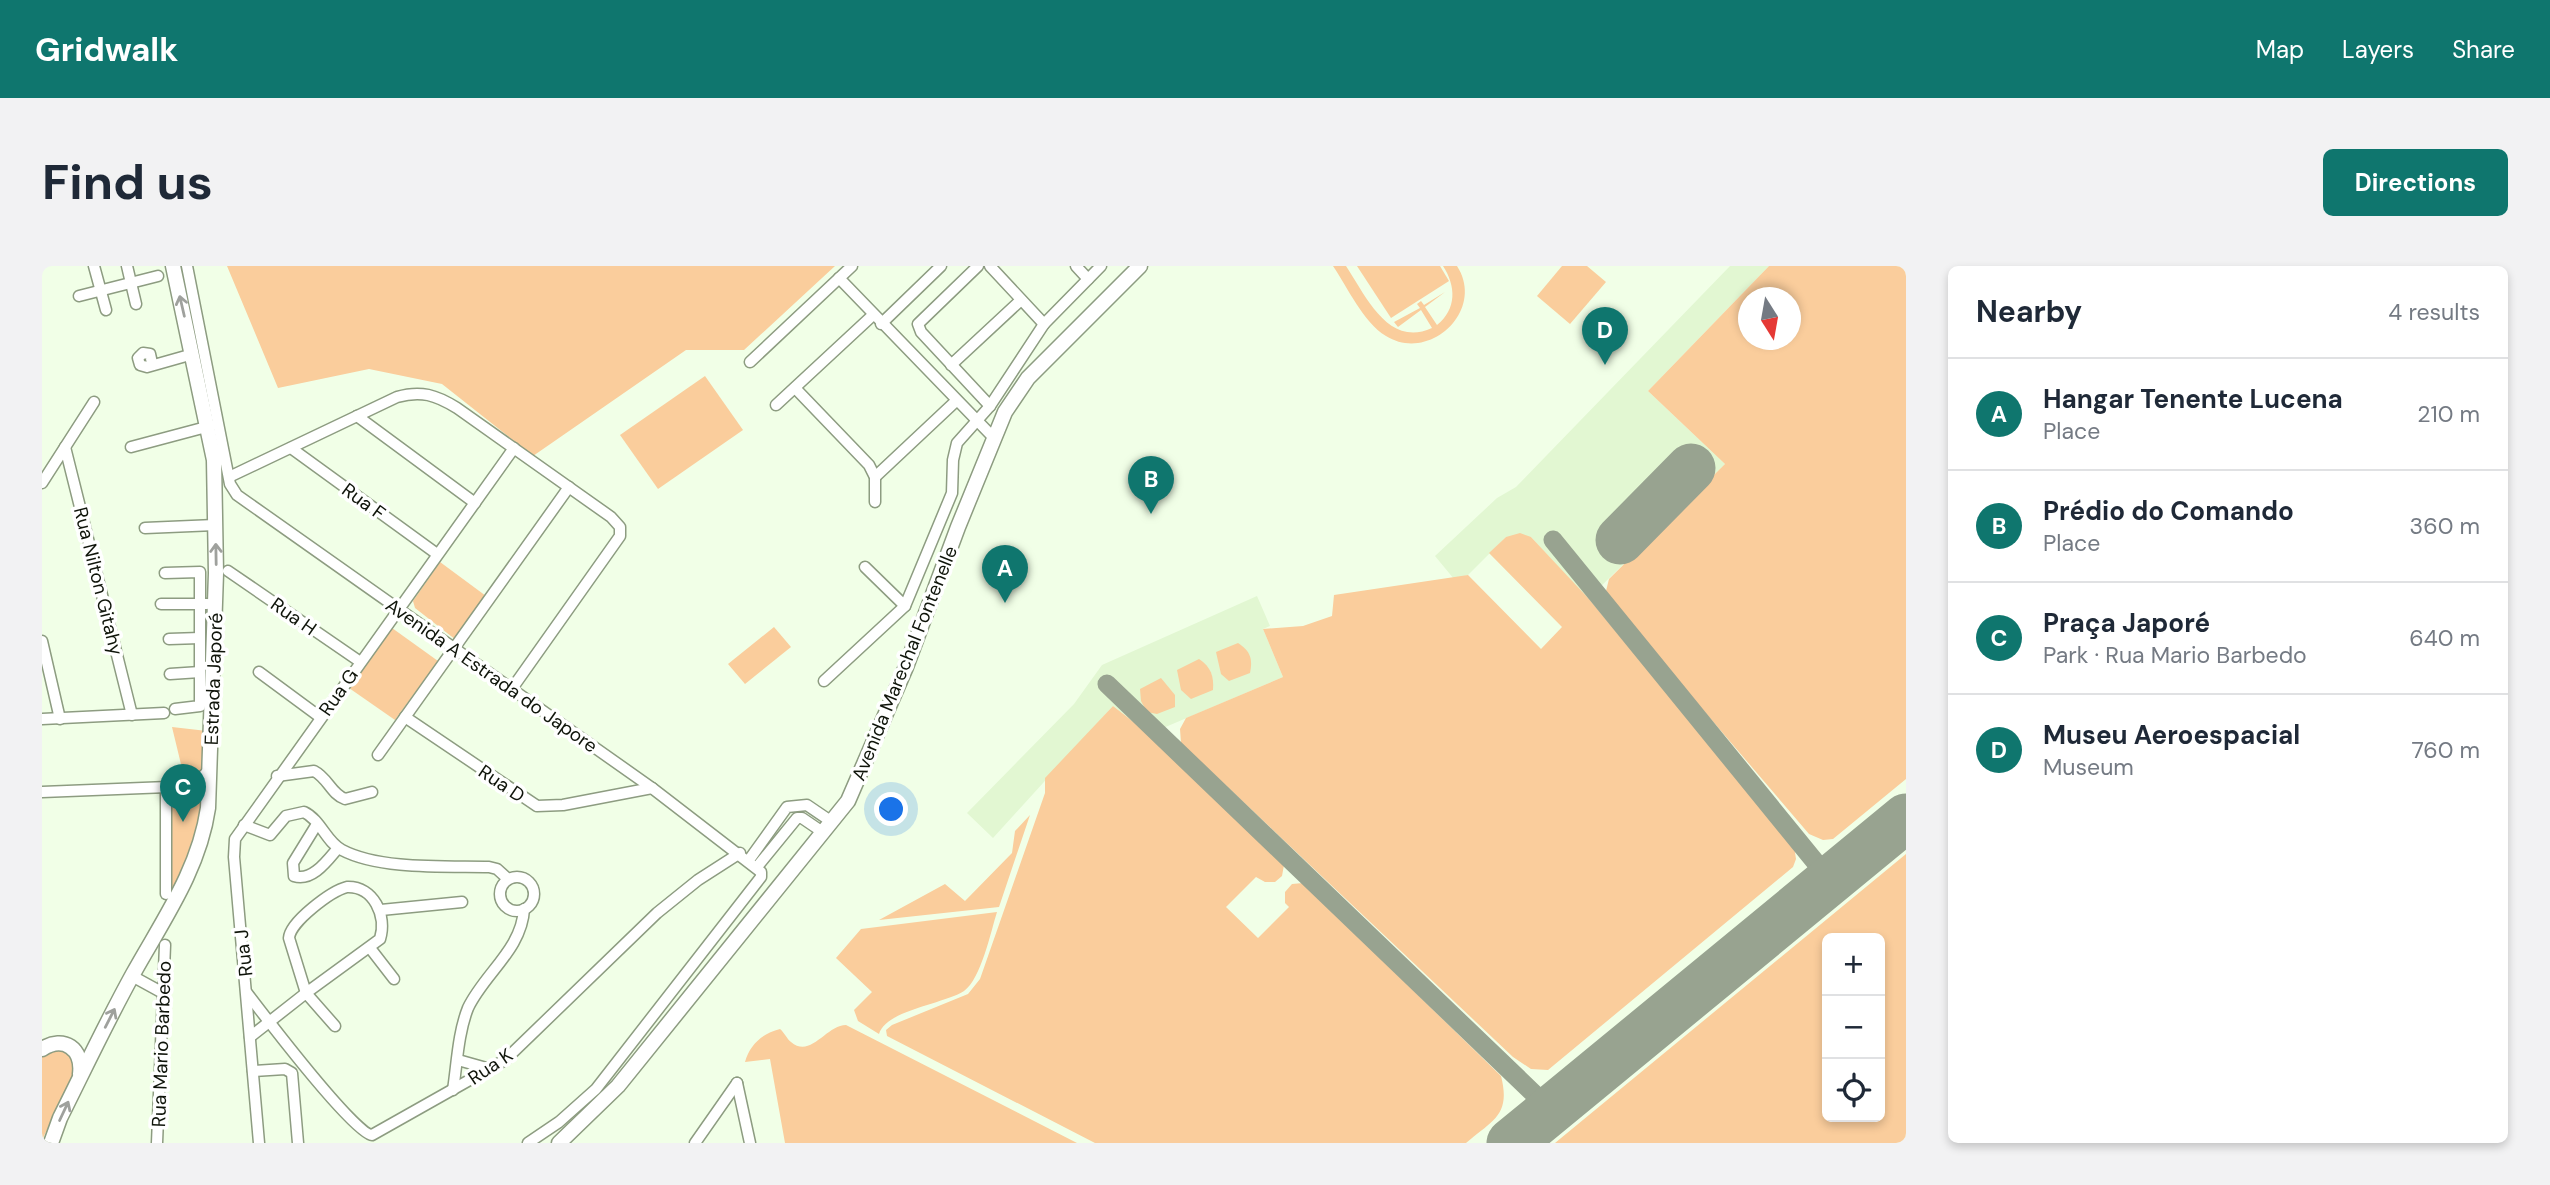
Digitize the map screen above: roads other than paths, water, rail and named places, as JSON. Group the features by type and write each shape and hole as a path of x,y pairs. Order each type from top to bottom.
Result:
{"main road":[{"name":"Avenida Marechal Fontenelle","path":"559,1143 618,1086 828,827 855,787 906,667 993,437 1028,378 1140,266"},
{"name":"Estrada Japoré","path":"51,1143 79,1079 189,874 202,842 208,808 215,604 215,460 176,282 166,269"},
{"path":"42,1049 60,1042 69,1045 80,1059 79,1079"}],"street":[{"path":"94,266 106,310"},
{"path":"127,266 136,304"},
{"path":"187,266 229,477 397,397 431,394 457,408 617,522 620,536 511,690"},
{"path":"750,362 852,266"},
{"path":"776,405 941,266"},
{"path":"978,266 918,324 921,332 990,406"},
{"path":"990,266 1044,324"},
{"path":"1076,266 1088,279"},
{"path":"824,681 905,606 952,494 953,460 957,443 990,406 1044,324 1101,266"},
{"path":"79,296 166,269"},
{"path":"839,278 993,437"},
{"path":"951,365 1021,300"},
{"path":"152,363 193,354"},
{"path":"794,388 869,465 875,478 875,502"},
{"path":"875,478 956,401"},
{"path":"42,483 94,402"},
{"path":"357,416 475,503"},
{"path":"131,447 209,426"},
{"name":"Rua Nilton Gitahy","path":"65,447 132,715"},
{"name":"Rua F","path":"291,447 437,554"},
{"name":"Rua G","path":"277,776 514,448"},
{"name":"Avenida A Estrada do Japore","path":"229,477 237,495 652,788 752,863"},
{"path":"378,755 569,487"},
{"path":"145,528 215,526"},
{"path":"865,567 905,606"},
{"name":"Rua H","path":"228,571 359,661"},
{"path":"42,719 132,715 200,706 200,572 165,572"},
{"path":"161,604 215,604"},
{"path":"169,639 200,638"},
{"path":"43,645 60,719"},
{"path":"259,671 320,717"},
{"path":"170,674 200,672"},
{"name":"Rua D","path":"405,717 537,806 563,805 652,788"},
{"path":"42,792 193,786 210,769"},
{"path":"277,776 314,771 326,779 339,797 345,799 372,792"},
{"name":"Rua J","path":"260,1143 234,857 235,839 277,776"},
{"path":"193,786 208,808"},
{"path":"166,787 166,894"},
{"path":"752,863 781,813 793,805 807,805 828,827"},
{"path":"793,805 797,818"},
{"path":"244,825 270,835 286,816 298,811 309,814 338,848 369,859 489,867 497,869 508,879 524,878 531,883 533,899 524,909 518,937 470,1006 453,1090"},
{"path":"797,818 828,827"},
{"path":"752,863 773,848 797,818"},
{"path":"317,824 293,863 294,876 302,878 313,874 338,848"},
{"path":"763,840 773,848"},
{"path":"528,1143 559,1122 596,1089 761,877 752,863"},
{"name":"Rua K","path":"247,993 364,1133 379,1132 505,1060 666,905 752,863"},
{"path":"508,879 500,890 502,904 514,911 524,909"},
{"path":"250,1037 306,993 370,948 382,931 381,911 363,890 347,887 294,924 289,938 306,993 335,1026"},
{"path":"381,911 462,902"},
{"name":"Rua Mario Barbedo","path":"157,1143 165,944"},
{"path":"370,948 394,979"},
{"path":"132,976 163,993"},
{"path":"458,1060 491,1069"},
{"path":"253,1070 285,1069 292,1073 298,1143"},
{"path":"695,1143 737,1083 750,1143"}],"place":[{"name":"Museu Aeroespacial","path":"1605,365"},
{"name":"Prédio do Comando","path":"1151,514"},
{"name":"Hangar Tenente Lucena","path":"1005,603"},
{"name":"Praça Japoré","path":"183,822"}]}
